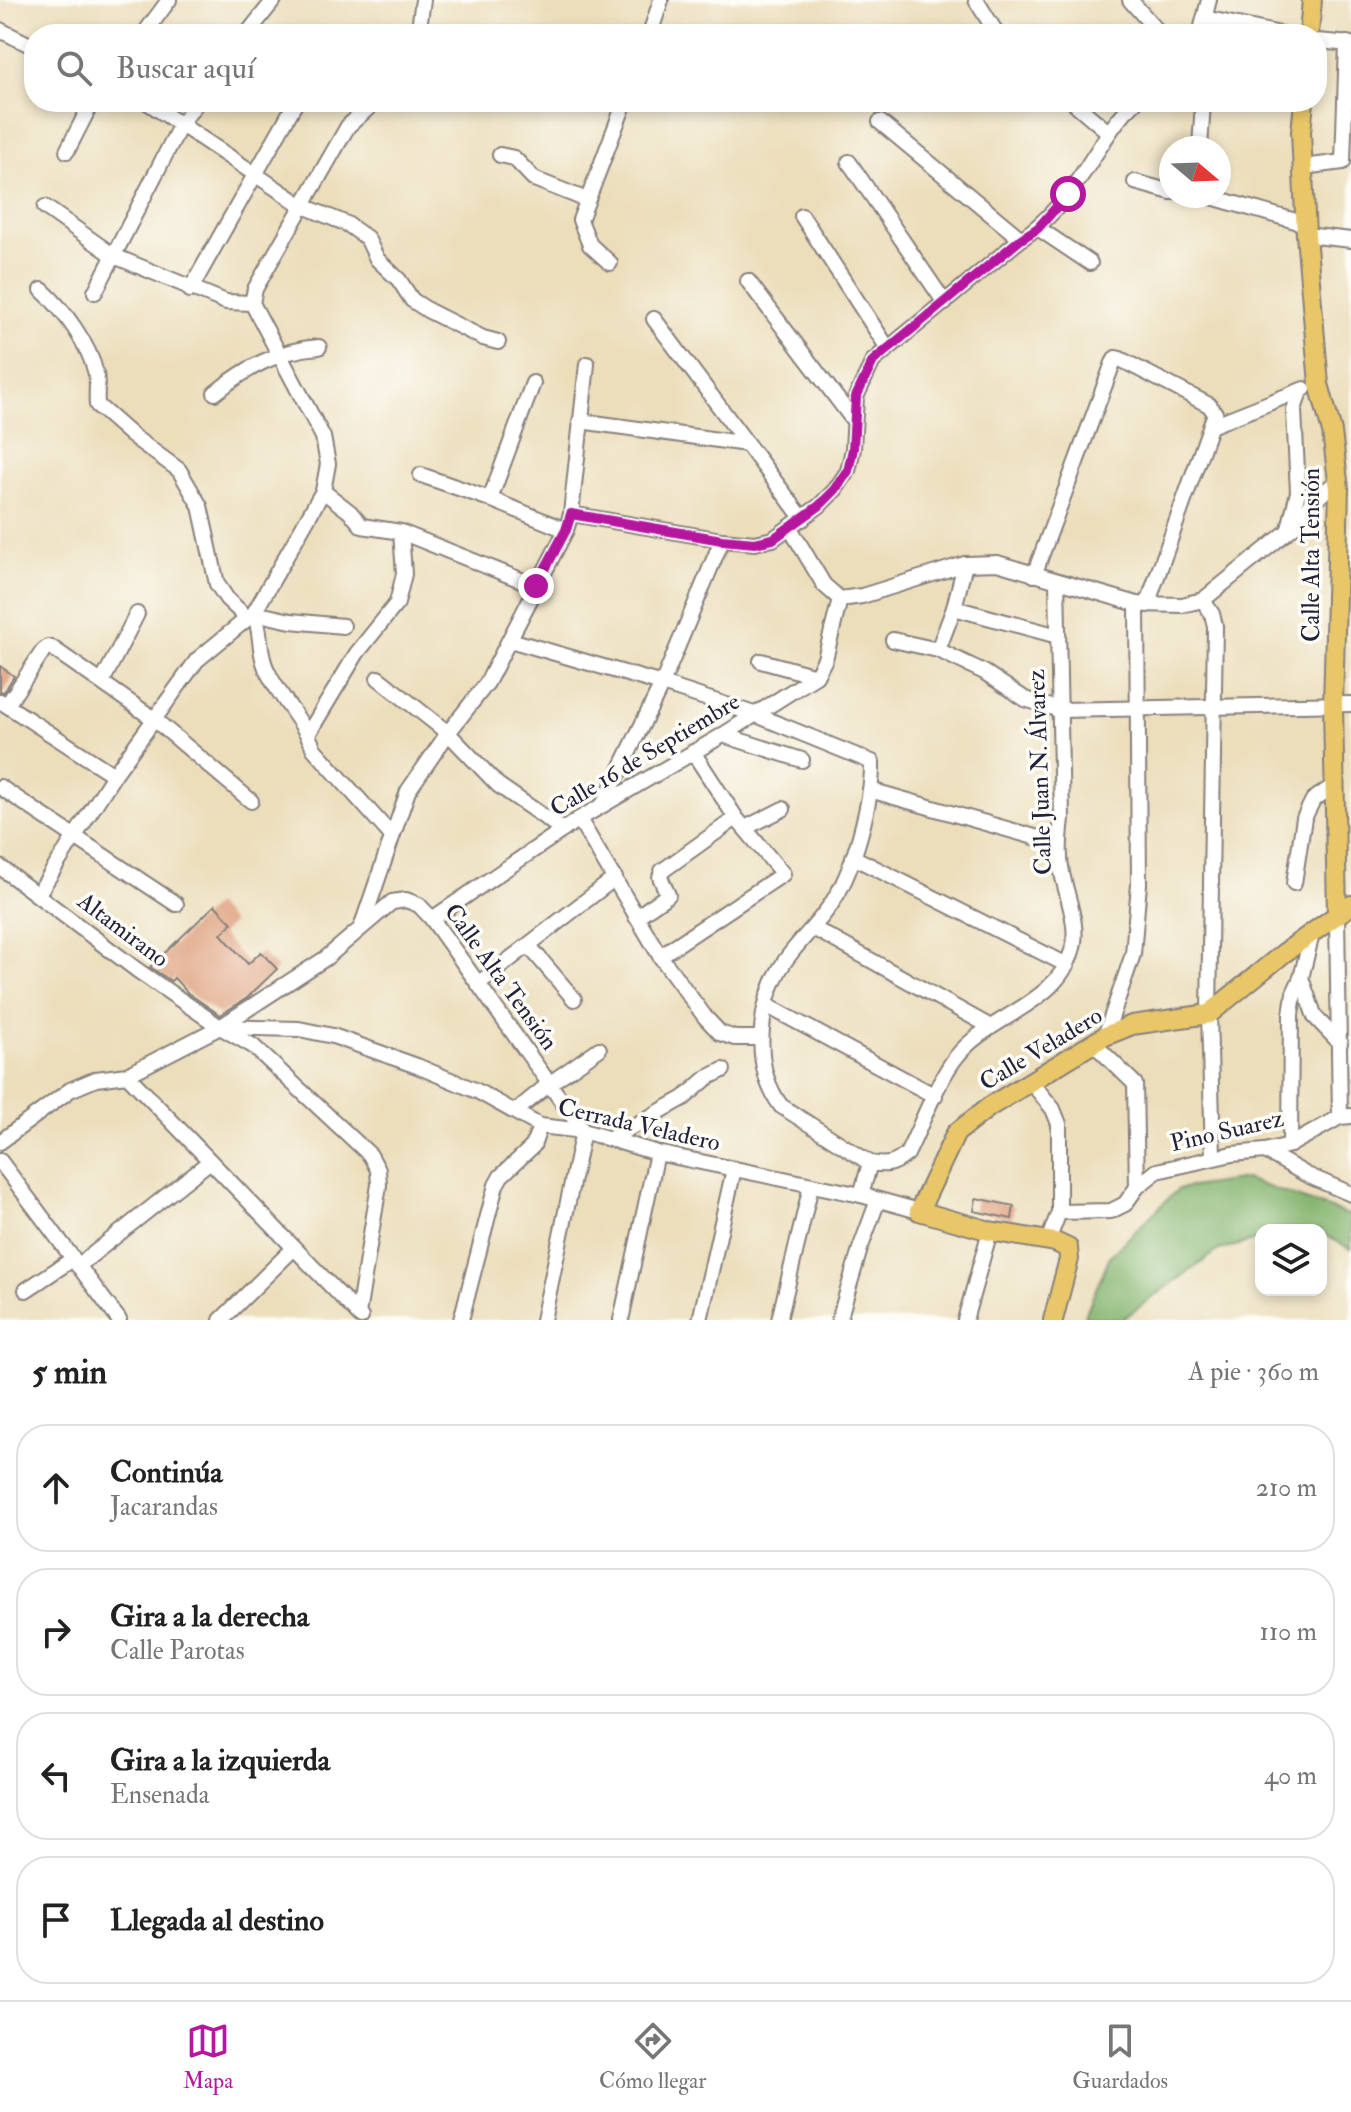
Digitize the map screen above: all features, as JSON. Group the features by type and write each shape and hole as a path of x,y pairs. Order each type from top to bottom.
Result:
{"main road":[{"path":"1310,24 1312,0"},
{"name":"Calle Alta Tensión","path":"1304,112 1306,229 1319,384 1343,485 1342,704 1336,784 1344,910"},
{"name":"Calle Veladero","path":"912,1209 956,1133 989,1107 1100,1040 1132,1025 1209,1014 1344,910"},
{"path":"912,1209 990,1231 1048,1241 1068,1248 1069,1259 1053,1320"}],"street":[{"path":"151,24 169,0"},
{"path":"255,24 274,0"},
{"path":"419,24 423,0"},
{"path":"653,24 661,0"},
{"path":"976,0 991,24"},
{"path":"1130,0 1151,24"},
{"path":"1203,24 1209,0"},
{"path":"1205,18 1233,24"},
{"path":"0,30 24,42"},
{"path":"1303,167 1343,162 1349,43 1327,42"},
{"path":"67,151 87,112"},
{"path":"162,112 301,205 347,224 367,238 377,259 399,280 412,300 483,338 498,342"},
{"path":"95,292 190,112"},
{"path":"190,290 290,112"},
{"path":"38,894 114,775 197,660 251,615 323,491 328,464 323,437 252,303 255,289 301,205 348,126 364,112"},
{"path":"610,263 590,245 580,220 621,112"},
{"path":"1085,112 1107,131"},
{"path":"571,514 755,543 773,539 803,519 835,490 848,471 853,449 856,397 873,361 1038,228 1068,194 1095,155 1107,131 1125,112"},
{"path":"1201,136 1202,112"},
{"path":"880,122 1021,239"},
{"path":"500,155 514,158 534,179 587,200"},
{"path":"849,162 945,303"},
{"path":"1135,182 1159,189"},
{"path":"1231,204 1306,229 1351,240"},
{"path":"45,207 114,256 190,290 226,302 252,303"},
{"path":"802,216 887,347"},
{"path":"1038,228 1090,263"},
{"path":"748,281 854,421"},
{"path":"42,290 56,302 96,371 97,405 179,470 193,491 200,506 217,584 227,599 251,615 343,626"},
{"path":"654,319 803,519"},
{"path":"215,393 277,354 319,347"},
{"path":"1034,575 1116,358 1209,405 1214,419 1142,605 1139,884 1133,954 1100,1040 1135,1084 1137,1187"},
{"path":"0,1142 70,1090 96,1079 127,1075 220,1027 326,958 361,926 408,791 487,683 566,530 571,514 587,364"},
{"path":"490,499 533,383"},
{"path":"1214,419 1319,384"},
{"path":"1289,530 1298,492 1294,410 1300,391"},
{"path":"580,421 747,444"},
{"path":"421,475 566,530"},
{"path":"790,528 824,585 840,599 862,596 965,564 997,563 1142,605 1182,605 1203,600 1298,523 1311,503 1343,485"},
{"path":"323,491 350,512 362,526 401,532 536,586"},
{"path":"308,734 357,653 397,603 404,574 401,532"},
{"path":"603,805 662,684 722,540"},
{"path":"938,650 954,608 965,564"},
{"name":"Calle Juan N. Álvarez","path":"1057,581 1062,818 1059,844 1061,870 1075,932 1067,965"},
{"path":"761,661 816,676 825,659 840,599"},
{"path":"1203,600 1215,626 1209,1014 1213,1157"},
{"path":"954,608 1058,636"},
{"path":"102,682 137,614"},
{"path":"251,615 261,634 265,667 308,734 314,749 391,835"},
{"path":"510,640 754,714 872,762 870,790 853,857 836,896 786,959 772,983 761,1038 765,1070 773,1096 781,1106 870,1163 885,1166 896,1163 907,1154 954,1058 989,1026 1044,993 1056,983 1067,965 853,857"},
{"path":"893,640 938,650 984,672 1025,699 1060,710 1342,704"},
{"path":"114,775 3,703 48,647 154,719 251,801"},
{"name":"Calle 16 de Septiembre","path":"432,919 579,819 723,735 816,676"},
{"path":"378,678 448,733 498,785 563,830"},
{"path":"723,735 802,760"},
{"path":"660,956 783,874 740,823 693,752"},
{"path":"1294,883 1304,818 1313,800 1336,784"},
{"path":"0,787 176,904"},
{"path":"870,790 1059,844"},
{"path":"636,917 668,895 660,877 662,871 740,823 783,809"},
{"path":"579,819 660,956 720,1033 735,1038 761,1038"},
{"name":"Altamirano","path":"0,867 137,970 253,1046 370,1155 378,1170 379,1185 361,1317"},
{"path":"479,983 615,878"},
{"name":"Calle Alta Tensión","path":"361,926 392,902 406,900 419,905 479,983 583,1131"},
{"path":"1344,910 1340,1043 1346,1116"},
{"path":"813,928 989,1026"},
{"path":"1290,1145 1291,1015 1294,993 1312,934"},
{"path":"529,946 574,999"},
{"path":"1301,978 1315,1017 1340,1043"},
{"path":"766,1005 935,1096"},
{"name":"Cerrada Veladero","path":"220,1027 299,1029 333,1036 417,1066 516,1111 540,1126 583,1131 657,1153 861,1195 912,1209"},
{"path":"516,1111 599,1049"},
{"path":"610,1139 684,1098 707,1078 723,1070"},
{"path":"127,1075 361,1317"},
{"path":"1032,1083 1053,1109 1059,1124 1059,1212 1048,1241"},
{"name":"Pino Suarez","path":"1059,1212 1111,1211 1125,1204 1137,1187 1157,1171 1213,1157 1290,1145 1346,1116"},
{"path":"461,1320 496,1185 501,1176 533,1146 540,1126"},
{"path":"543,1320 583,1131"},
{"path":"1265,1151 1319,1181 1351,1194"},
{"path":"621,1320 657,1153"},
{"path":"0,1161 119,1320"},
{"path":"26,1290 76,1263 209,1162"},
{"path":"861,1195 870,1163"},
{"path":"700,1320 734,1169"},
{"path":"779,1320 811,1186"},
{"path":"839,1320 860,1249 881,1201"},
{"path":"965,1320 990,1231"},
{"path":"221,1320 293,1249"}],"green space":[{"path":"1245,1179 1351,1216 1351,1249 1327,1236 1327,1224 1255,1224 1255,1241 1219,1250 1121,1320 1084,1317 1110,1256 1178,1189"}],"building":[{"path":"0,666 14,676 4,692 0,691"},
{"path":"215,905 232,923 221,934 248,964 261,952 277,969 247,998 220,1015 188,993 174,978 171,981 150,967"},
{"path":"976,1198 1014,1206 1012,1219 974,1211"}],"route":[{"path":"536,586 566,530 571,514 755,543 773,539 803,519 835,490 848,471 853,449 856,397 873,361 1038,228 1068,194"}]}
